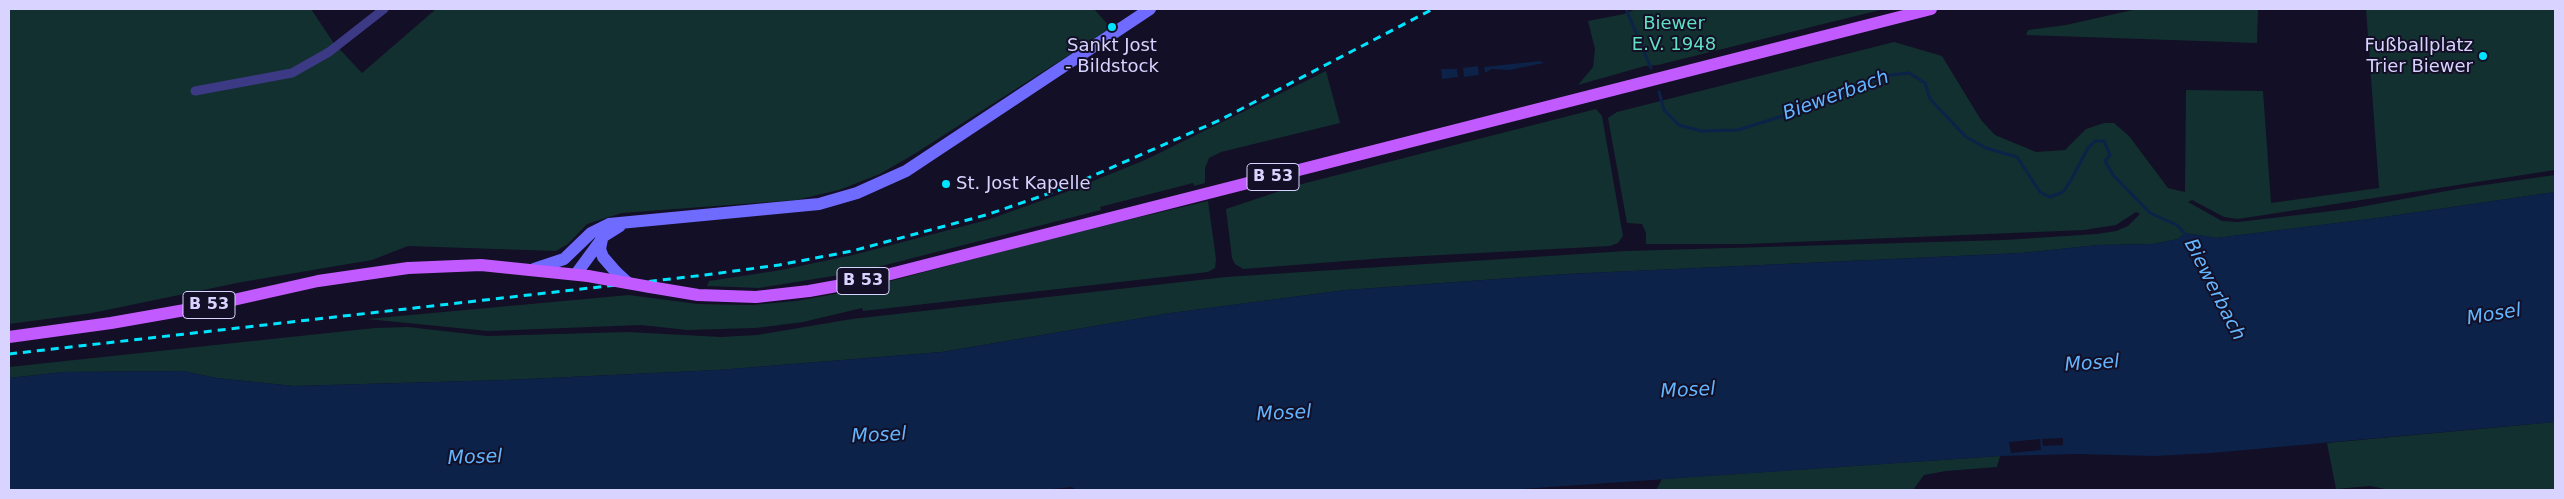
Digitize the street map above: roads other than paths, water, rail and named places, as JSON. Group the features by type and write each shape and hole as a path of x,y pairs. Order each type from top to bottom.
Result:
{"main road":[{"name":"B 53","path":"9,337 111,323 202,307 318,281 408,268 462,265 534,269 698,294 756,297 809,291 860,282 1931,9"}],"street":[{"path":"195,91 292,73 329,52 384,9"},
{"path":"534,269 564,259 599,228 614,223 819,204 857,193 906,171 1150,9"},
{"path":"575,248 574,262 582,275 602,239 610,231 627,222"},
{"path":"602,239 600,249 602,257 628,283"}],"water":[{"path":"1540,61 1544,63 1509,70 1492,69 1485,73 1484,67"},
{"path":"1478,66 1479,75 1464,77 1463,68"},
{"path":"1441,69 1457,69 1458,77 1442,79"},
{"name":"Mosel","path":"2555,192 2555,422 2212,453 2155,456 2077,454 2000,456 1507,490 1076,490 1072,487 1042,490 9,490 9,378 64,372 183,371 216,378 294,386 506,380 718,370 942,352 1171,313 1346,290 1567,274 2022,253 2098,245 2153,244 2178,239 2186,233 2216,238 2377,218"}],"waterway":[{"name":"Biewerbach","path":"1626,9 1651,68"},
{"name":"Biewerbach","path":"1659,92 1664,110 1679,125 1701,131 1738,130 1840,98 1850,88 1891,75 1909,73 1925,83 1930,99 1966,137 1986,148 2017,157 2040,192 2050,197 2063,192 2088,148 2095,141 2104,141 2110,155 2105,161 2113,175 2150,213 2177,225 2187,236"}],"railway":[{"path":"9,354 705,275 779,265 852,251 986,215 1065,188 1220,120 1433,9"}],"place":[{"name":"Sankt Jost - Bildstock","path":"1112,27"},
{"name":"Fußballplatz Trier Biewer","path":"2483,56"},
{"name":"St. Jost Kapelle","path":"946,184"}],"park label":[{"name":"Biewer E.V. 1948","path":"1674,34"}]}
